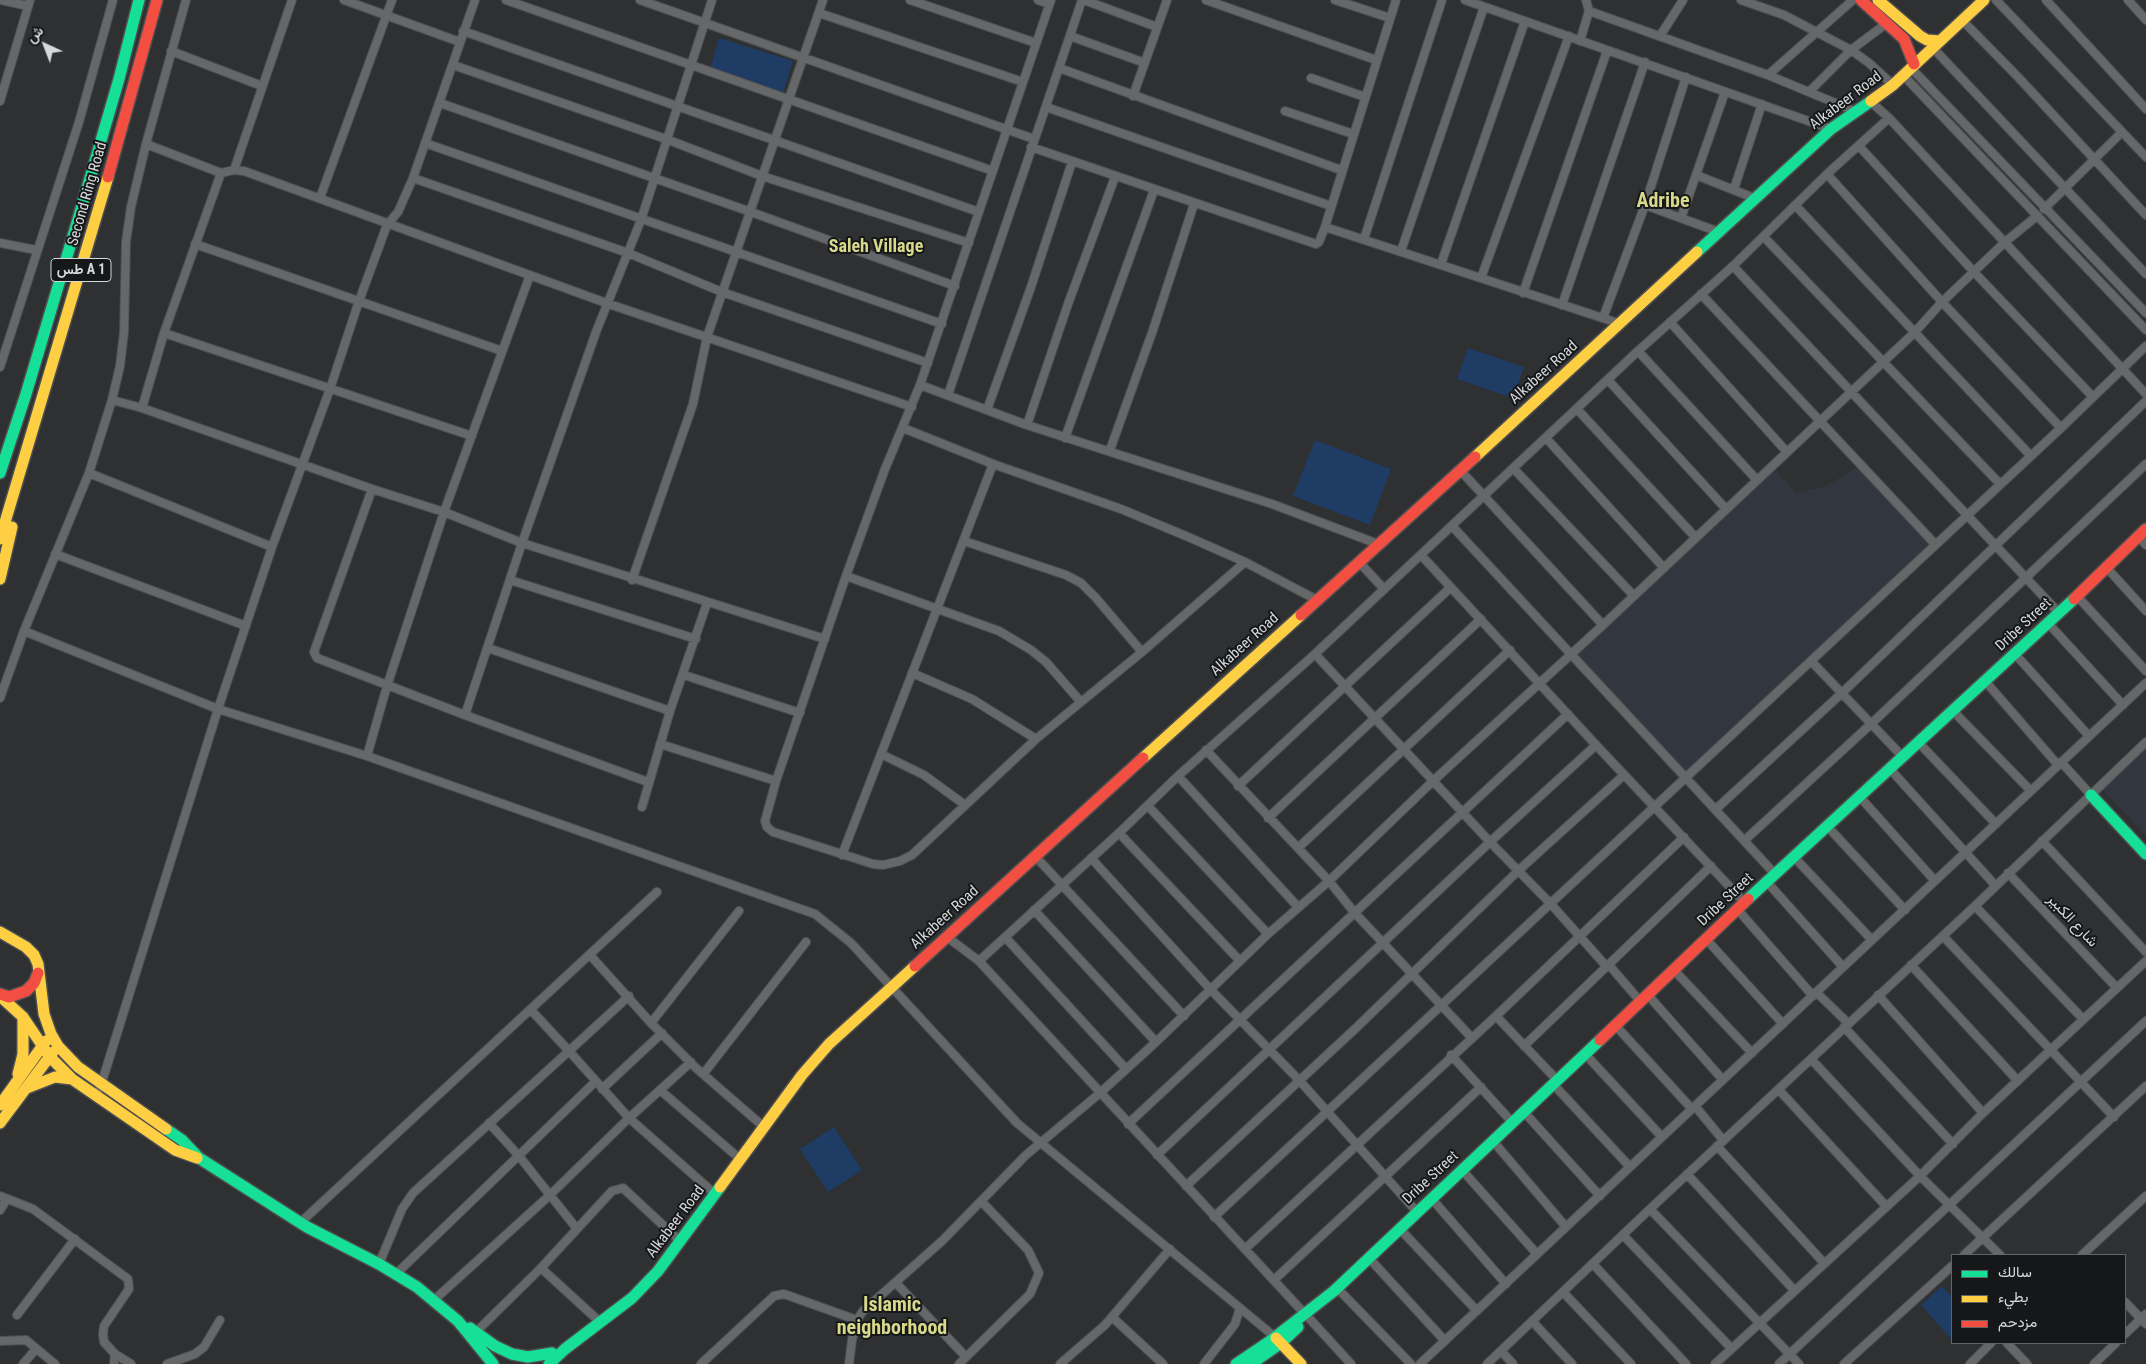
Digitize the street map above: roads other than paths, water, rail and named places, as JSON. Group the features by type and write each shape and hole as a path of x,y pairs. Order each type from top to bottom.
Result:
{"main road":[{"name":"Second Ring Road","path":"0,473 74,235 119,79 139,0"},
{"name":"Second Ring Road","path":"0,539 99,211 157,0"},
{"path":"1861,0 1904,39 1909,69"},
{"path":"1878,0 1920,36 1937,45"},
{"name":"Alkabeer Road","path":"536,1364 553,1360 565,1349 601,1324 632,1298 658,1271 802,1075 829,1044 1620,324 1754,198 1831,129 1893,85 1984,0"},
{"path":"0,579 11,536 16,487"},
{"name":"Dribe Street","path":"1273,1339 1320,1307 1333,1291 1368,1257 1586,1055 1644,997 1741,906 2106,568 2143,537"},
{"path":"2090,795 2146,854"},
{"path":"0,924 3,934 26,947 34,954 38,964 44,1014 51,1034 58,1046 99,1090"},
{"path":"0,995 10,997 26,991 34,983 38,973"},
{"path":"0,995 23,1017 50,1057 72,1079"},
{"path":"15,1082 23,1054 23,1017"},
{"path":"0,1105 51,1034"},
{"path":"0,1123 58,1046"},
{"path":"26,1089 55,1078 72,1079 99,1090 182,1140 199,1158 300,1223 396,1274 495,1346 512,1354 553,1360"},
{"path":"458,1320 493,1364"},
{"path":"1236,1364 1273,1339"},
{"path":"1251,1364 1273,1339"},
{"path":"1273,1339 1290,1364"},
{"path":"1273,1339 1301,1364"}],"street":[{"path":"0,102 29,3 1,0"},
{"path":"0,367 36,250 79,122 113,0"},
{"path":"0,698 54,554 88,473 112,400 120,366 124,332 126,242 131,207 146,144 186,0"},
{"path":"234,170 292,0"},
{"path":"344,0 460,42"},
{"path":"320,198 392,0"},
{"path":"99,1090 218,708 272,547 387,225 398,212 413,178 475,0"},
{"path":"506,0 992,171"},
{"path":"640,0 1034,139"},
{"path":"465,715 522,543 596,332 641,220 712,0"},
{"path":"632,580 693,404 707,337 824,0"},
{"path":"910,0 1036,43"},
{"path":"1038,0 1050,2 942,324 912,407 846,576 776,782 765,821 767,827 773,832 873,864 883,865 900,862 912,854 1036,739 1142,652 1245,562"},
{"path":"948,395 1083,0 1157,28"},
{"path":"1133,96 1167,0"},
{"path":"1206,0 1376,60"},
{"path":"1335,0 1390,18"},
{"path":"1031,148 1316,244 1319,242 1325,227 1352,134 1396,0"},
{"path":"1364,238 1442,0"},
{"path":"1465,0 1831,129"},
{"path":"1580,40 1589,10 1586,0"},
{"path":"1660,36 1683,0"},
{"path":"1741,0 1784,16 1852,50 1893,85"},
{"path":"1768,75 1853,0"},
{"path":"1996,0 2146,157"},
{"path":"2047,0 2146,108"},
{"path":"2128,0 2146,20"},
{"path":"1401,251 1484,7"},
{"path":"1589,10 1768,75 1857,112"},
{"path":"819,13 1023,82"},
{"path":"1962,20 2018,77 2146,215"},
{"path":"1441,264 1525,21"},
{"path":"1809,92 1852,50 1887,23"},
{"path":"464,32 979,212"},
{"path":"1070,36 1145,63"},
{"path":"1481,278 1569,36"},
{"path":"1937,45 2065,188 2146,274"},
{"path":"171,51 262,86"},
{"path":"1523,293 1607,51"},
{"path":"1562,305 1645,62"},
{"path":"453,65 666,139 762,176 969,243"},
{"path":"1059,68 1342,170"},
{"path":"1909,69 2146,313"},
{"path":"1909,69 2037,216 2146,330"},
{"path":"1603,318 1645,205 1686,77"},
{"path":"1311,78 1365,97"},
{"path":"1681,218 1725,92"},
{"path":"1871,102 1889,118 2124,368 2146,394"},
{"path":"440,103 955,286"},
{"path":"1734,189 1762,104"},
{"path":"1046,107 1331,206"},
{"path":"1285,111 1352,134"},
{"path":"978,961 1119,833 1206,750 1315,654 1638,351 1733,266 1827,174 1889,118"},
{"path":"2044,209 2122,132"},
{"path":"425,143 942,324"},
{"path":"146,144 221,173 234,170 244,171 320,198 387,225 608,304 912,407"},
{"path":"1859,146 1974,272 2093,397"},
{"path":"987,410 1031,287 1072,162"},
{"path":"142,408 164,333 221,173"},
{"path":"1827,174 1942,302 2061,428"},
{"path":"1696,175 1754,198"},
{"path":"1027,425 1068,304 1115,177"},
{"path":"413,178 628,253 722,292 928,363"},
{"path":"1065,438 1154,190"},
{"path":"1110,450 1153,330 1194,204"},
{"path":"1645,205 1719,232"},
{"path":"1795,205 2030,455"},
{"path":"849,1364 857,1320 863,1311 896,1283 1039,1144 1100,1093 1184,1016 1268,934 1329,881 1433,781 1539,682 1571,655 1756,479 1914,333 1942,302 2005,242 2037,216"},
{"path":"1325,227 1364,238 1523,293 1620,324"},
{"path":"1764,236 2000,484"},
{"path":"0,243 36,250"},
{"path":"195,244 502,351"},
{"path":"1733,266 2059,613"},
{"path":"367,756 387,686 444,512 530,275"},
{"path":"1701,294 1935,544"},
{"path":"1670,322 1786,451"},
{"path":"164,333 472,436"},
{"path":"1214,1217 2061,428 2146,346"},
{"path":"1638,351 1756,479"},
{"path":"1608,380 1726,509"},
{"path":"920,385 1065,438 1110,450 1272,504 1378,544"},
{"path":"112,400 142,408 372,490 444,512 522,543 632,580 825,639"},
{"path":"1716,809 1842,694 2146,401"},
{"path":"1577,408 1696,538"},
{"path":"903,428 993,464 1121,509 1245,562 1317,600"},
{"path":"1546,438 1664,568"},
{"path":"842,855 993,464"},
{"path":"1745,840 1871,724 2146,464"},
{"path":"1514,469 1634,596"},
{"path":"1460,470 1603,625"},
{"path":"88,473 272,547"},
{"path":"372,490 314,652 317,658 387,686 648,782"},
{"path":"1452,526 1685,778 1745,840 1771,878 1843,967"},
{"path":"964,541 1066,575 1081,583 1142,652"},
{"path":"54,554 246,626"},
{"path":"1421,555 1596,745 1711,866 1741,906 1814,994 1846,1025 1953,1144"},
{"path":"1359,562 1384,589"},
{"path":"2106,568 2146,610"},
{"path":"846,576 936,609 984,624 1016,640 1046,662 1080,701"},
{"path":"510,580 696,639"},
{"path":"1238,786 1450,588"},
{"path":"2077,596 2146,672"},
{"path":"642,807 670,711 684,675 707,603"},
{"path":"1268,818 1480,619"},
{"path":"2048,623 2123,705"},
{"path":"24,631 218,708 367,756 641,854 803,908 814,914 843,935 989,1095 1039,1144 1170,1249 1240,1308 1273,1339"},
{"path":"488,648 670,711"},
{"path":"1298,848 1510,650"},
{"path":"1315,654 1490,842 1520,870 1579,937 1608,966 1644,997 1723,1080"},
{"path":"2014,654 2089,736"},
{"path":"1811,661 1903,758"},
{"path":"912,673 972,700 1005,718 1036,739"},
{"path":"684,675 800,713"},
{"path":"1984,681 2090,795"},
{"path":"1420,1364 2146,683"},
{"path":"1953,711 2031,791"},
{"path":"1128,1124 1568,714"},
{"path":"1487,1364 1650,1208 1975,906 2146,742"},
{"path":"1919,743 1996,824"},
{"path":"660,744 776,782"},
{"path":"1157,1155 1596,745"},
{"path":"1206,750 1329,881 1354,912 1471,1037"},
{"path":"881,754 924,775 965,805"},
{"path":"1890,769 1995,885"},
{"path":"1186,1186 1413,974 1520,870 1624,775"},
{"path":"1178,776 1298,907"},
{"path":"1859,796 1935,881"},
{"path":"1148,806 1268,934"},
{"path":"1827,826 1904,910"},
{"path":"1119,833 1240,961"},
{"path":"1245,1249 1451,1055 1496,1016 1684,837"},
{"path":"2042,841 2146,952"},
{"path":"1036,856 1184,1016"},
{"path":"1794,857 1872,940"},
{"path":"1091,858 1211,990 1299,1080 1417,1212"},
{"path":"1524,1046 1711,866"},
{"name":"شارع الكبير","path":"2008,873 2117,988"},
{"path":"300,1223 657,892"},
{"path":"1975,906 2084,1019"},
{"path":"1034,910 1156,1042"},
{"path":"650,1022 739,911"},
{"path":"947,936 978,961 1351,1364"},
{"path":"1005,936 1126,1069"},
{"path":"1943,936 2114,1117"},
{"path":"1706,939 1783,1024"},
{"path":"704,1073 806,942"},
{"path":"590,955 662,1034 764,1126"},
{"path":"1714,1364 1920,1176 1983,1113 2146,961"},
{"path":"1912,965 2018,1080"},
{"path":"1673,970 1752,1053"},
{"path":"379,1264 402,1208 408,1199 628,996"},
{"path":"1878,996 1983,1113"},
{"path":"531,1010 630,1118 715,1194"},
{"path":"1496,1016 1630,1167"},
{"path":"1780,1364 2146,1021"},
{"path":"1616,1026 1723,1140"},
{"path":"602,1089 662,1034"},
{"path":"1451,1055 1512,1122"},
{"path":"1586,1055 1662,1137"},
{"path":"1811,1059 1920,1176 1999,1254"},
{"path":"434,1300 550,1195 691,1062"},
{"path":"396,1274 595,1082"},
{"path":"1965,1254 2146,1086"},
{"path":"1274,1280 1481,1087"},
{"path":"660,1090 740,1159"},
{"path":"1779,1090 1886,1206"},
{"path":"1524,1112 1600,1196"},
{"path":"489,1123 519,1156 577,1229"},
{"path":"1493,1141 1566,1227"},
{"path":"1717,1146 1824,1263"},
{"path":"1462,1170 1537,1254"},
{"path":"1687,1174 1794,1290"},
{"path":"476,1332 541,1268 612,1191 623,1188 680,1241"},
{"path":"2083,1254 2146,1196"},
{"path":"0,1210 3,1197 33,1209 75,1239 129,1282 129,1289 103,1330 104,1342 115,1354 131,1364"},
{"path":"1432,1199 1506,1284"},
{"path":"959,1364 1030,1294 1040,1273 1028,1250 981,1201"},
{"path":"1650,1208 1799,1364"},
{"path":"1399,1228 1476,1311"},
{"path":"1623,1235 1731,1348"},
{"path":"17,1315 75,1239"},
{"path":"1060,1364 1112,1318 1170,1249"},
{"path":"1368,1257 1445,1341"},
{"path":"1593,1264 1686,1364"},
{"path":"1844,1364 1951,1267"},
{"path":"541,1268 601,1324"},
{"path":"896,1283 966,1357"},
{"path":"1333,1291 1411,1364"},
{"path":"1563,1292 1631,1364"},
{"path":"701,1364 774,1296 784,1294 857,1320"},
{"path":"2126,1303 2144,1319 2126,1333"},
{"path":"1204,1364 1235,1324 1240,1308"},
{"path":"1112,1318 1163,1364"},
{"path":"167,1364 195,1354 204,1347 220,1320"},
{"path":"1532,1321 1572,1364"},
{"path":"0,1341 26,1340 55,1364"},
{"path":"1970,1364 1990,1344"},
{"path":"2009,1344 2028,1364"},
{"path":"2094,1364 2115,1344"},
{"path":"23,1364 36,1349"},
{"path":"1501,1351 1513,1364"},
{"path":"114,1364 115,1354"}],"district":[{"name":"Adribe","path":"1663,202"},
{"name":"Saleh Village","path":"876,247"},
{"name":"Islamic neighborhood","path":"892,1318"}]}
